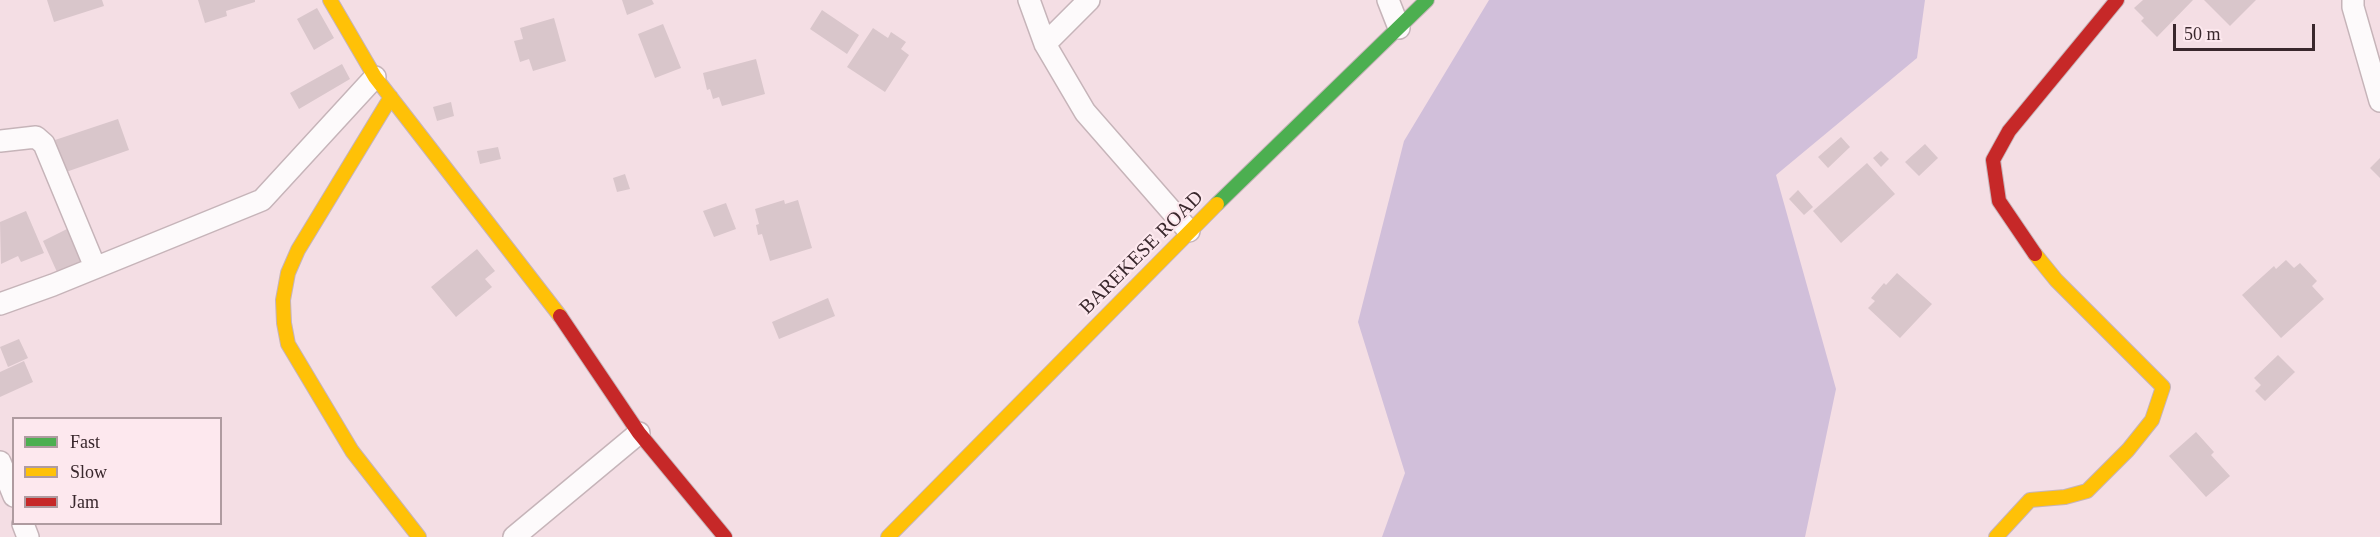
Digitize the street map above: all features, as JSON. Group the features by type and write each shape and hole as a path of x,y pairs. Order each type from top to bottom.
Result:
{"street":[{"path":"330,0 375,77 564,321 639,433 724,537"},
{"path":"1029,0 1045,44 1085,112 1189,231"},
{"path":"1045,44 1089,0"},
{"path":"1388,0 1399,28"},
{"name":"BAREKESE ROAD","path":"888,537 1189,231 1427,0"},
{"path":"1996,537 2030,500 2065,497 2087,491 2128,450 2152,420 2163,387 2056,280 2031,249 1999,201 1993,160 2009,130 2117,0"},
{"path":"2353,0 2353,7 2380,101"},
{"path":"0,304 262,200 375,77"},
{"path":"391,97 298,250 288,273 283,300 284,323 288,344 351,451 419,537"},
{"path":"0,141 36,137 44,144 95,267"},
{"path":"514,537 639,433"},
{"path":"0,462 8,489"}],"shaded area":[{"path":"1489,0 1925,0 1917,58 1776,175 1836,389 1805,537 1382,537 1405,473 1358,322 1404,141"}],"building":[{"path":"47,0 102,0 104,6 54,22"},
{"path":"198,0 255,0 255,2 226,11 227,16 205,23"},
{"path":"622,0 652,0 654,4 627,15"},
{"path":"2143,0 2193,0 2157,37 2141,21 2144,18 2134,8"},
{"path":"2204,0 2256,0 2230,26"},
{"path":"317,8 334,38 314,50 297,19"},
{"path":"822,10 859,35 847,54 810,29"},
{"path":"554,18 566,61 533,71 529,59 520,62 514,41 523,39 520,28"},
{"path":"663,24 681,68 655,78 638,34"},
{"path":"873,28 888,38 891,32 906,42 901,49 909,55 885,92 847,67"},
{"path":"756,59 765,94 722,106 719,97 713,99 710,89 707,90 703,73"},
{"path":"342,64 350,79 299,109 290,93"},
{"path":"451,102 454,116 437,121 433,107"},
{"path":"118,119 129,150 66,172 55,140"},
{"path":"1841,137 1850,147 1828,168 1818,157"},
{"path":"1925,144 1938,158 1919,176 1905,162"},
{"path":"498,147 501,159 480,164 477,151"},
{"path":"1881,151 1889,159 1881,167 1873,158"},
{"path":"2380,158 2380,178 2370,168"},
{"path":"1867,163 1895,194 1841,243 1813,211"},
{"path":"625,174 630,189 617,192 613,178"},
{"path":"1798,190 1813,207 1804,215 1789,199"},
{"path":"784,200 785,204 798,200 812,248 770,261 762,234 758,235 756,225 759,224 755,209"},
{"path":"726,203 736,229 714,237 703,211"},
{"path":"26,211 44,253 21,262 18,256 1,264 0,222"},
{"path":"67,229 82,261 57,272 43,241"},
{"path":"477,249 495,271 485,279 492,287 456,317 431,287"},
{"path":"2286,260 2294,268 2300,263 2317,281 2312,286 2324,299 2281,338 2242,295 2274,266 2276,269"},
{"path":"1897,273 1932,304 1900,338 1868,308 1875,301 1871,298 1884,283 1886,285"},
{"path":"828,298 835,316 779,339 772,322"},
{"path":"19,339 28,358 8,367 0,347"},
{"path":"2278,355 2295,372 2265,401 2255,391 2261,385 2254,378"},
{"path":"24,361 33,382 0,397 0,372"},
{"path":"2196,432 2214,452 2211,455 2230,476 2206,497 2169,456"}],"traffic: fast":[{"path":"1217,204 1427,0"}],"traffic: slow":[{"path":"330,0 375,77 560,316"},
{"path":"391,97 298,250 288,273 283,300 284,323 288,344 352,451 419,537"},
{"path":"888,537 1217,204"},
{"path":"1996,537 2030,500 2065,497 2087,491 2128,450 2152,420 2163,387 2056,280 2035,254"}],"traffic: jam":[{"path":"2035,254 1999,201 1993,160 2009,131 2117,0"},
{"path":"560,316 639,433 725,537"}]}
